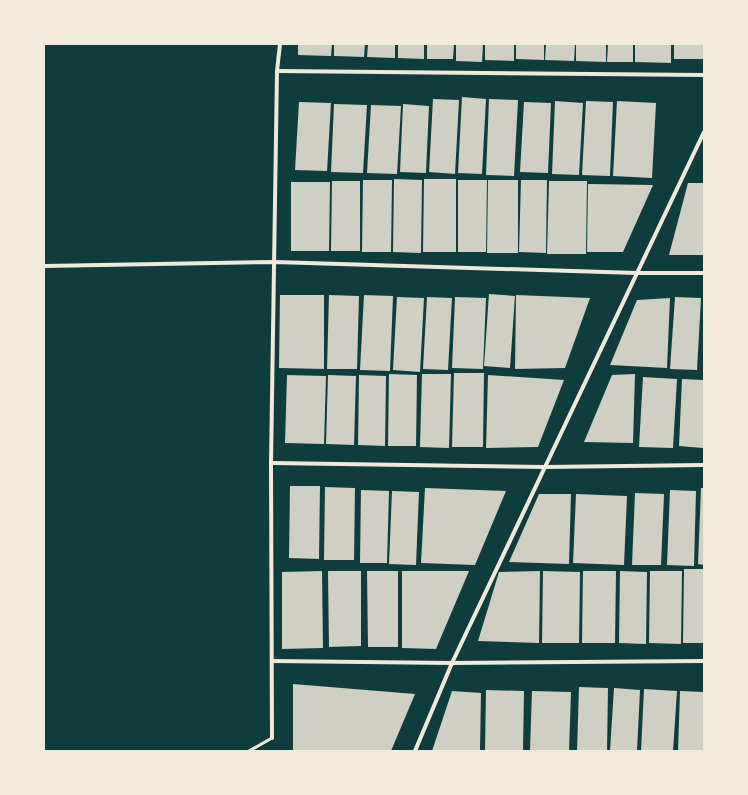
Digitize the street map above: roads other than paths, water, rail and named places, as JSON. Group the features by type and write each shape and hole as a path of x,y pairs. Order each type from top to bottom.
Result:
{"street":[{"path":"272,738 271,462 278,71 280,44"},
{"path":"278,71 704,74"},
{"path":"415,751 452,663 704,132"},
{"path":"44,266 274,262 637,273 704,273"},
{"path":"271,462 545,467 704,465"},
{"path":"272,661 452,663 704,661"}],"lane":[{"path":"249,751 272,738"}]}
